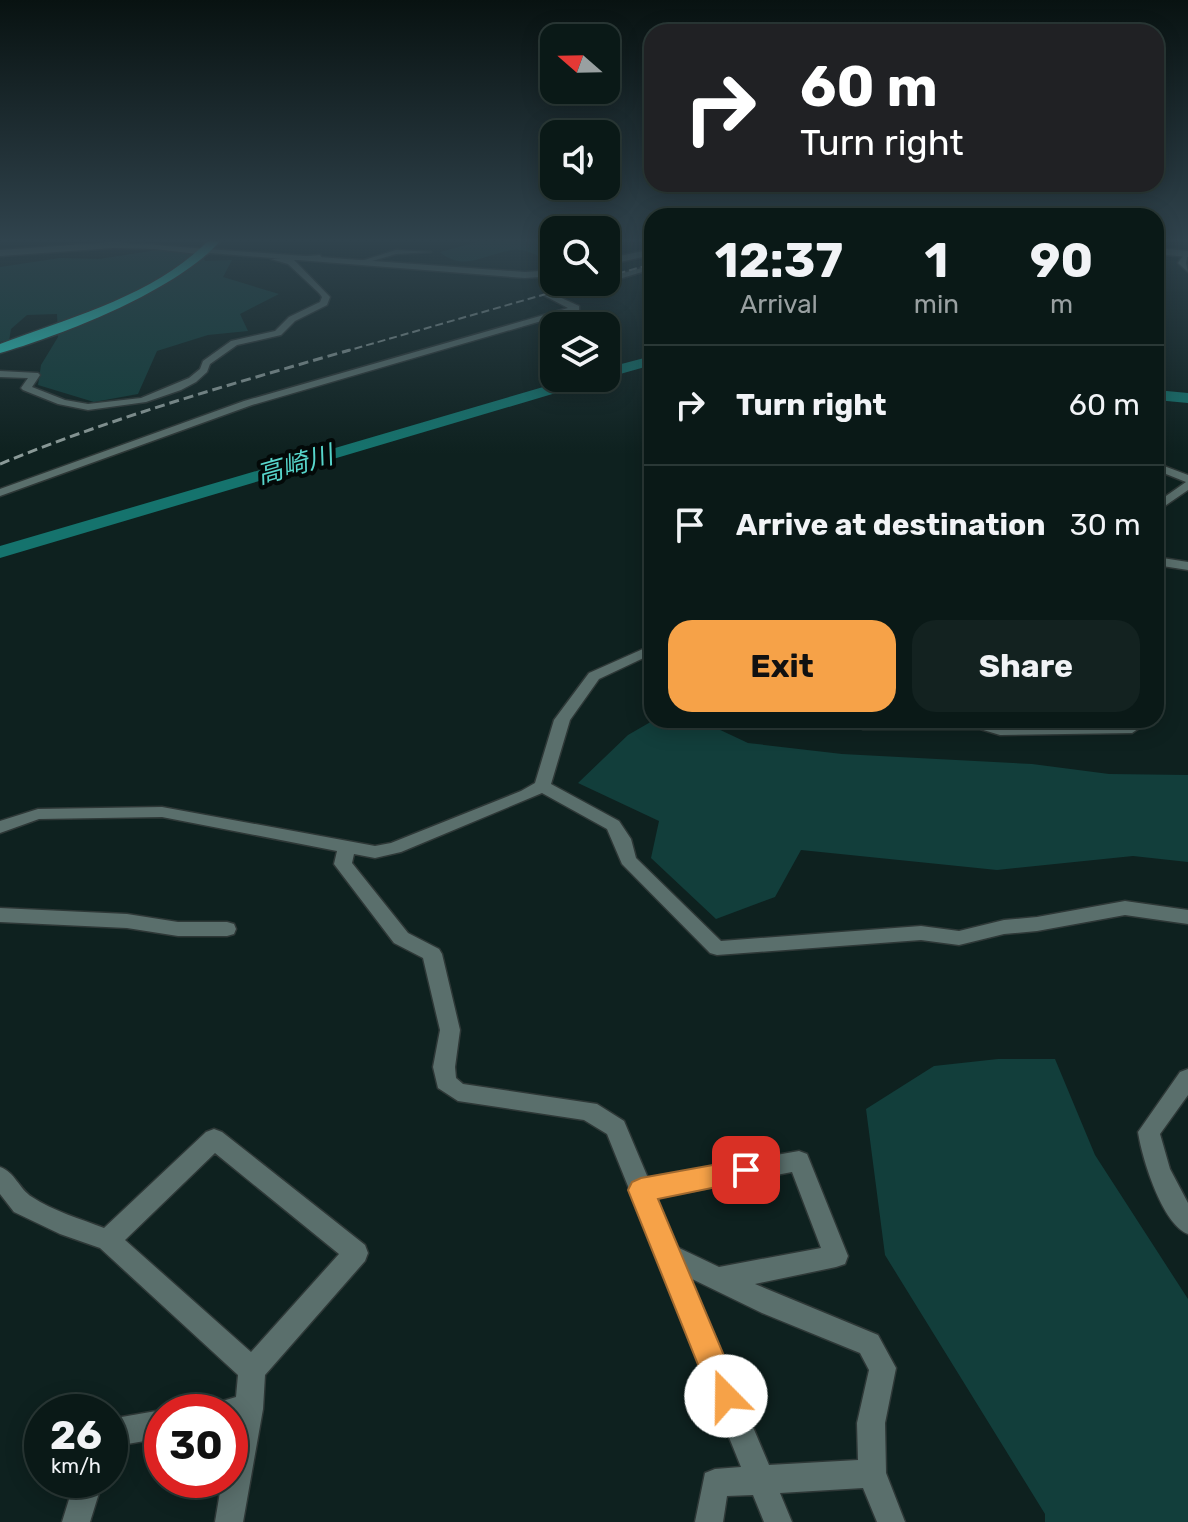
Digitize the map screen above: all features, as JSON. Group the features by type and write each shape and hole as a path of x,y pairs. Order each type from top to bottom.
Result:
{"highway":[{"path":"0,349 93,311"}],"street":[{"path":"0,374 35,375 26,388 75,406 94,407 145,399 183,388 204,370 206,363 234,343 278,333 292,319 308,311"},
{"path":"0,493 248,403 566,311"},
{"path":"1164,469 1188,479"},
{"path":"1164,502 1188,485"},
{"path":"1164,562 1188,566"},
{"path":"0,827 38,814 162,812 346,849 375,852 395,848 527,795 542,786 562,720 594,676 644,657"},
{"path":"542,786 613,825 622,839 628,860 717,948 921,933 959,938 1004,927 1125,908 1188,917"},
{"path":"346,849 343,864 401,938 432,954 450,1030 444,1067 446,1082 458,1092 589,1111 616,1128 778,1522"},
{"path":"0,915 127,921 178,929 227,929"},
{"path":"1188,1078 1149,1132 1151,1148 1167,1193 1188,1223"},
{"path":"108,1240 214,1139 356,1253 252,1370 244,1394"},
{"path":"641,1190 799,1161 836,1256 718,1279"},
{"path":"0,1177 22,1204 68,1226 108,1240 252,1370"},
{"path":"668,1255 869,1344 883,1368 871,1423 872,1473 891,1522"},
{"path":"709,1522 715,1483 872,1473"},
{"path":"76,1522 83,1498"},
{"path":"229,1522 231,1498"}],"shaded area":[{"path":"0,311 246,311 240,314 248,331 208,335 157,351 138,394 94,402 38,385 41,365 58,337 57,314 27,315 11,329 9,341 0,342"},
{"path":"644,726 716,728 748,743 842,754 1032,764 1109,774 1188,775 1188,862 1133,856 997,870 801,850 775,897 716,919 651,858 659,821 578,783 628,735"},
{"path":"998,1059 1055,1059 1095,1155 1188,1299 1188,1522 1045,1522 1045,1514 885,1255 866,1109 934,1066"}],"waterway":[{"name":"高崎川","path":"620,369 644,362"},
{"name":"高崎川","path":"0,552 543,392"},
{"path":"1164,396 1188,398"}],"railway":[{"path":"350,350 486,311"},
{"path":"0,464 129,416 350,350"},
{"path":"343,352 350,350"}],"route":[{"path":"726,1396 641,1190 746,1170"}]}
